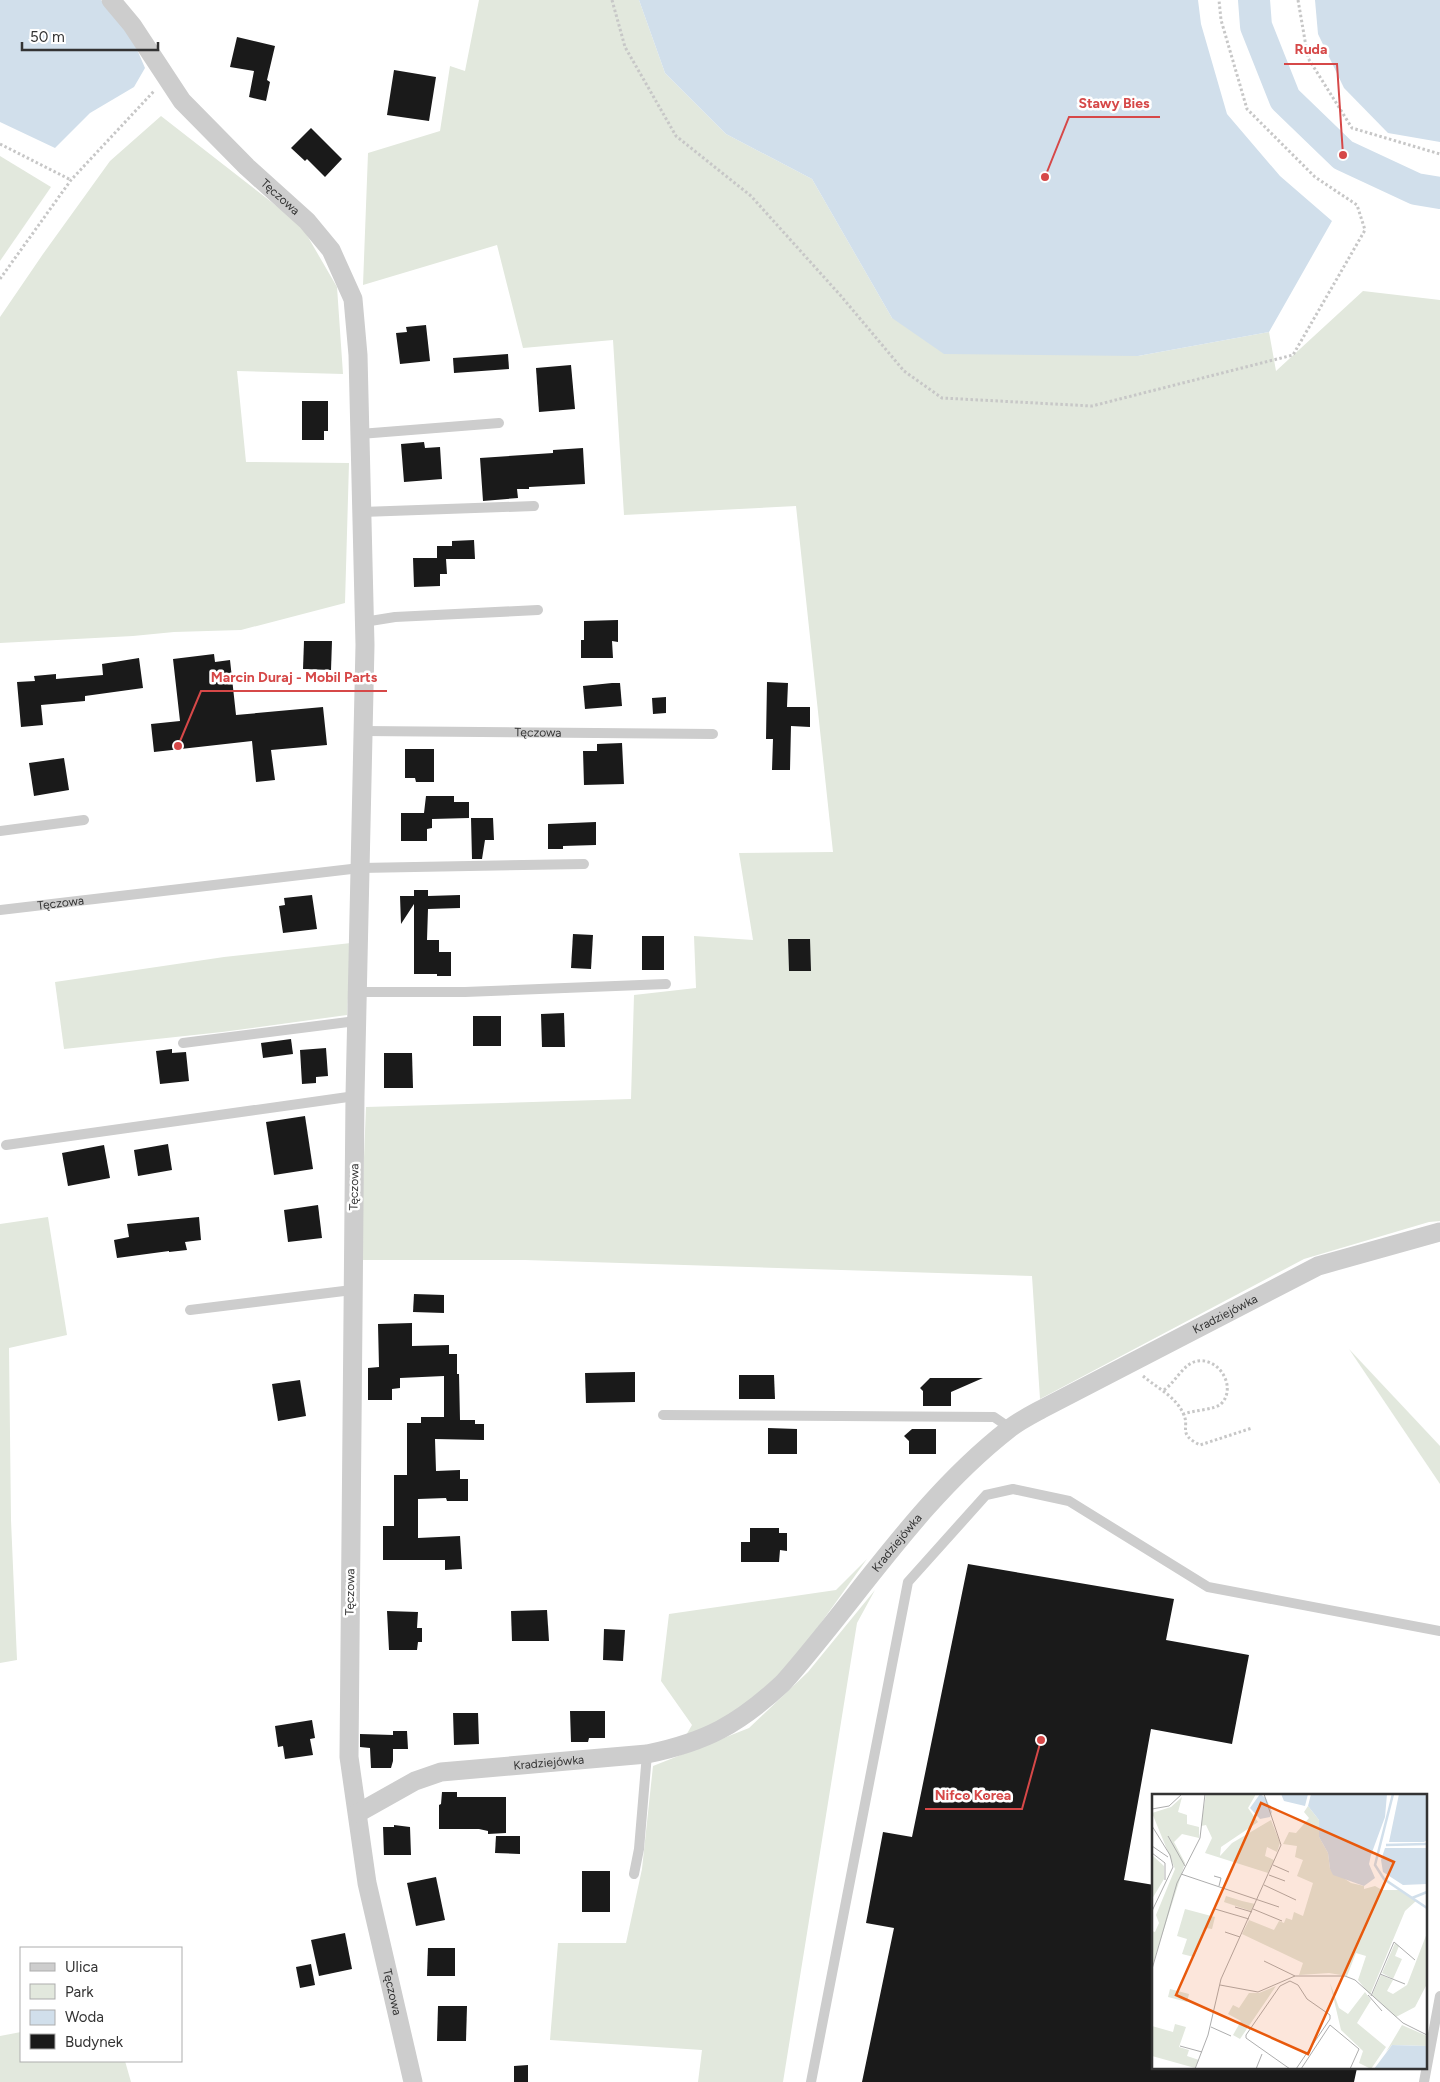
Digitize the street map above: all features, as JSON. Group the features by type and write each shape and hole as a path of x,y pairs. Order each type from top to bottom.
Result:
{"street":[{"name":"Tęczowa","path":"111,0 132,25 182,101 247,167 307,221 331,250 352,299 358,355 364,622 352,1290 349,1757 367,1883 412,2082"},
{"name":"Kradziejówka","path":"358,1813 415,1781 441,1772 647,1754 701,1739 732,1724 759,1706 783,1683 915,1520 966,1466 1010,1428 1042,1409 1318,1266 1440,1232"}],"lane":[{"path":"360,434 499,423"},
{"path":"362,512 534,506"},
{"path":"364,622 395,617 538,610"},
{"name":"Tęczowa","path":"363,731 713,734"},
{"path":"0,831 84,820"},
{"name":"Tęczowa","path":"0,910 360,868 584,864"},
{"path":"357,992 465,992 666,984"},
{"path":"183,1043 356,1020"},
{"path":"6,1145 355,1096"},
{"path":"190,1310 352,1290"},
{"path":"663,1415 994,1417 1010,1428"},
{"path":"811,2082 908,1582 986,1494 1013,1489 1069,1501 1208,1587 1440,1631"},
{"path":"634,1874 639,1849 647,1754"},
{"path":"1428,2060 1440,1996"}],"path":[{"path":"612,0 625,47 676,136 751,196 841,296 904,371 942,398 1092,406 1293,355 1365,230 1357,206 1315,177 1247,108 1221,20 1220,0"},
{"path":"1298,0 1308,58 1352,128 1440,154"},
{"path":"0,279 71,180 166,78"},
{"path":"0,144 71,180"},
{"path":"1164,1390 1176,1380 1187,1366 1199,1360 1214,1364 1224,1373 1227,1383 1225,1395 1220,1404 1184,1414"},
{"path":"1133,1362 1144,1378 1164,1390 1184,1414 1185,1433 1191,1441 1200,1445 1252,1428"}],"green space":[{"path":"479,0 639,0 665,73 726,134 812,179 892,318 1138,356 1269,332 1276,371 1363,291 1440,300 1440,1221 1429,1222 1304,1259 1040,1399 1032,1276 525,1260 360,1260 366,1107 631,1099 634,995 696,988 694,936 753,940 739,853 833,852 796,506 624,515 613,340 523,348 497,245 363,285 368,153 440,131 450,66 465,71"},
{"path":"161,116 301,225 337,287 343,374 237,371 246,462 349,463 345,603 241,630 174,632 0,643 0,317 110,161"},
{"path":"0,156 51,187 0,261"},
{"path":"351,943 347,1015 222,1032 64,1049 55,982 224,957"},
{"path":"48,1217 67,1335 9,1348 11,1520 17,1660 0,1663 0,1224"},
{"path":"1349,1349 1440,1446 1440,1484"},
{"path":"867,1559 795,1659 741,1710 685,1737 692,1725 661,1681 669,1614 836,1590"},
{"path":"875,1590 857,1623 783,2082 698,2082 702,2050 550,2040 558,1943 626,1943 642,1869 653,1766 749,1728 808,1672"},
{"path":"20,2032 20,2062 125,2062 131,2082 0,2082 0,2036"}],"water":[{"path":"0,0 101,0 133,40 145,68 134,87 90,113 55,148 0,122"},
{"path":"639,0 1198,0 1201,24 1227,114 1280,176 1332,221 1269,332 1138,356 944,354 892,318 812,179 726,134 665,73"},
{"path":"1315,0 1440,0 1440,142 1388,133 1344,88 1318,34"}],"building":[{"path":"237,37 275,46 267,80 270,82 266,101 249,97 254,71 230,67"},
{"path":"394,70 436,77 429,121 387,115"},
{"path":"311,128 342,159 325,177 307,159 305,161 291,148"},
{"path":"426,325 430,361 400,364 396,333 407,332 406,327"},
{"path":"508,354 509,369 454,373 453,358"},
{"path":"571,365 575,409 539,412 536,368"},
{"path":"302,401 328,401 328,431 324,431 324,440 302,440"},
{"path":"424,442 425,448 440,447 442,479 404,482 401,444"},
{"path":"583,448 585,484 517,489 518,498 483,501 480,458 553,453 553,450"},
{"path":"474,540 475,559 446,559 447,574 440,574 440,586 414,587 413,558 437,558 437,546 452,546 452,541"},
{"path":"618,620 618,642 612,641 613,658 581,658 581,640 584,640 584,621"},
{"path":"304,641 332,641 331,670 303,669"},
{"path":"214,654 215,662 230,660 236,715 323,707 327,745 271,750 275,780 256,782 252,741 154,752 151,724 180,721 173,659"},
{"path":"139,658 143,688 85,696 85,701 41,705 43,725 21,727 17,682 35,681 34,676 56,674 56,679 103,675 102,664"},
{"path":"767,682 788,683 787,707 810,707 810,727 791,726 790,770 772,770 773,739 766,739"},
{"path":"620,683 622,706 585,709 583,686"},
{"path":"666,697 666,713 653,714 652,698"},
{"path":"622,743 624,784 584,785 583,751 597,751 597,744"},
{"path":"405,749 434,749 434,782 416,782 415,778 405,778"},
{"path":"64,758 69,790 34,796 29,763"},
{"path":"426,796 454,796 454,802 469,802 469,818 432,819 432,828 427,829 427,841 401,841 401,813 424,813"},
{"path":"471,818 493,818 494,840 485,840 482,859 472,859"},
{"path":"596,822 596,845 563,846 563,849 548,849 548,824"},
{"path":"414,890 428,890 428,896 460,895 460,908 428,909 427,940 439,940 439,952 451,952 451,976 414,974 414,904 401,924 400,896 414,896"},
{"path":"312,895 317,929 283,933 279,906 285,905 284,898"},
{"path":"573,934 593,935 591,969 571,968"},
{"path":"642,936 664,936 664,970 642,970"},
{"path":"788,939 810,939 811,971 789,971"},
{"path":"564,1013 565,1047 542,1047 541,1014"},
{"path":"473,1016 501,1016 501,1046 473,1046"},
{"path":"291,1039 293,1054 263,1058 261,1043"},
{"path":"326,1048 328,1076 316,1077 316,1083 302,1084 300,1050"},
{"path":"172,1049 172,1053 186,1052 189,1081 160,1084 156,1051"},
{"path":"384,1053 412,1053 413,1088 384,1088"},
{"path":"305,1116 313,1169 274,1175 266,1122"},
{"path":"168,1144 172,1170 138,1176 134,1150"},
{"path":"104,1145 110,1178 68,1186 62,1153"},
{"path":"318,1205 322,1238 288,1242 284,1210"},
{"path":"199,1217 201,1240 185,1242 187,1250 117,1258 114,1240 129,1237 127,1224"},
{"path":"414,1294 444,1295 444,1313 413,1312"},
{"path":"412,1323 412,1346 449,1345 449,1354 457,1354 460,1420 475,1420 475,1424 484,1424 484,1440 435,1439 436,1471 460,1470 460,1479 468,1479 468,1501 447,1501 446,1498 418,1499 418,1538 460,1536 462,1569 445,1570 445,1560 383,1560 383,1526 394,1526 394,1475 407,1475 407,1423 421,1423 421,1417 444,1417 444,1376 400,1378 400,1388 392,1389 392,1400 368,1400 368,1368 379,1367 378,1324"},
{"path":"635,1372 635,1402 586,1403 585,1373"},
{"path":"739,1375 774,1375 775,1399 739,1399"},
{"path":"930,1378 983,1378 951,1392 951,1406 923,1406 923,1391 920,1388"},
{"path":"300,1380 306,1416 278,1421 272,1384"},
{"path":"768,1428 797,1429 797,1454 768,1454"},
{"path":"912,1429 936,1429 936,1454 909,1454 909,1441 904,1436"},
{"path":"750,1528 779,1528 779,1533 787,1533 787,1551 780,1550 779,1562 741,1562 741,1542 750,1542"},
{"path":"968,1564 1174,1599 1166,1640 1249,1655 1232,1744 1151,1729 1124,1880 1152,1885 1152,2070 1357,2070 1354,2082 862,2082 894,1928 866,1923 883,1832 912,1837"},
{"path":"547,1610 549,1641 512,1641 511,1611"},
{"path":"387,1611 418,1612 417,1628 422,1628 422,1642 418,1642 417,1650 389,1650"},
{"path":"604,1629 625,1630 623,1661 603,1660"},
{"path":"570,1711 605,1711 605,1738 589,1738 588,1742 571,1742"},
{"path":"453,1713 478,1713 479,1744 454,1745"},
{"path":"312,1720 315,1738 310,1739 313,1755 285,1759 283,1746 278,1747 275,1726"},
{"path":"393,1731 407,1731 408,1749 393,1749 391,1768 371,1768 370,1748 360,1747 360,1734 393,1735"},
{"path":"442,1792 457,1792 457,1797 506,1797 506,1833 488,1834 488,1831 479,1829 439,1829 439,1805 441,1804"},
{"path":"394,1825 410,1827 411,1855 384,1855 383,1827 394,1827"},
{"path":"496,1836 520,1836 520,1854 495,1853"},
{"path":"582,1871 610,1871 610,1912 582,1912"},
{"path":"436,1877 445,1920 416,1926 407,1883"},
{"path":"345,1933 352,1969 319,1976 311,1940"},
{"path":"428,1948 455,1948 455,1976 427,1976"},
{"path":"311,1964 315,1985 300,1988 296,1967"},
{"path":"438,2006 467,2006 466,2041 437,2041"},
{"path":"528,2065 528,2082 514,2082 514,2066"}],"waterway":[{"path":"1254,0 1256,26 1285,99 1343,155 1416,189 1440,193"}],"place":[{"name":"Ruda","path":"1343,155"},
{"name":"Stawy Bies","path":"1045,177"},
{"name":"Marcin Duraj - Mobil Parts","path":"178,746"},
{"name":"Nifco Korea","path":"1041,1740"}]}
